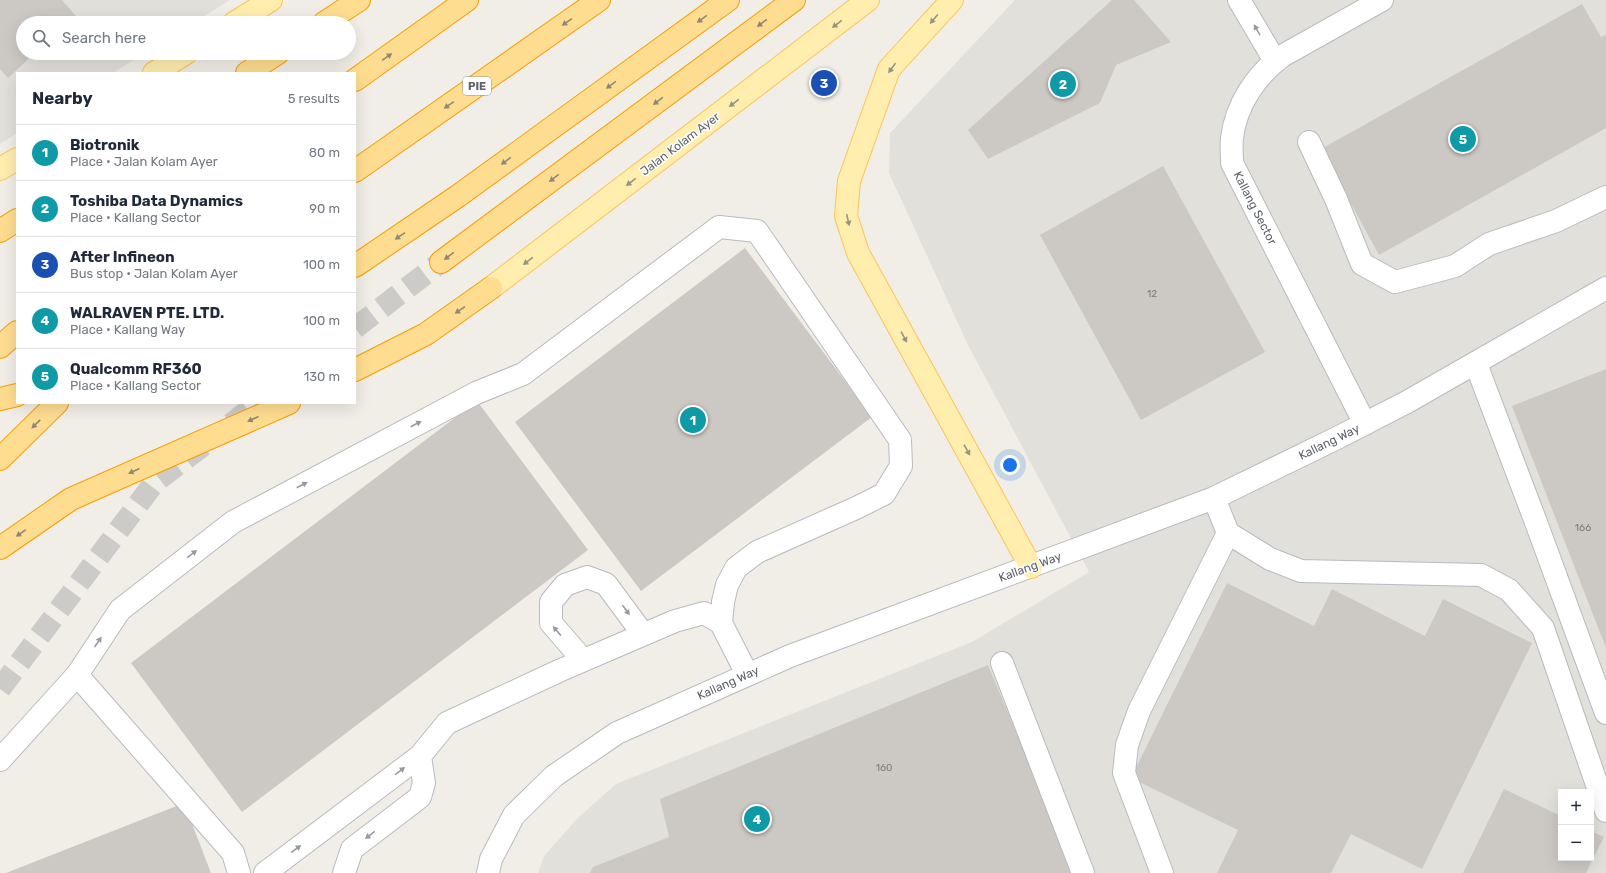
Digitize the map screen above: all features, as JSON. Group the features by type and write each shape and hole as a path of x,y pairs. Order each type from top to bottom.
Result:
{"highway":[{"path":"335,16 359,0"},
{"path":"356,79 467,0"},
{"name":"PIE","path":"356,171 599,0"},
{"path":"356,265 458,196 728,0"},
{"path":"441,262 794,0"},
{"path":"249,72 267,60"},
{"path":"0,231 16,221"},
{"path":"356,369 426,334 491,288"},
{"path":"0,347 16,333"},
{"path":"0,399 16,395"},
{"path":"0,459 56,404"},
{"path":"0,548 71,499 287,404"}],"main road":[{"path":"245,16 271,0"},
{"name":"Jalan Kolam Ayer","path":"491,288 868,0"},
{"path":"952,0 889,69 849,181 846,216 858,253 1031,567"},
{"path":"156,72 175,60"},
{"path":"0,170 16,160"}],"street":[{"path":"1239,0 1275,61"},
{"name":"Kallang Sector","path":"1365,424 1232,163 1232,138 1237,113 1252,85 1275,61 1382,0"},
{"path":"1309,142 1336,199 1362,264 1395,282 1455,266 1489,244 1556,222 1606,197"},
{"path":"0,760 77,675 120,610 233,522 476,393 523,374 719,227 757,231 900,440 901,466 884,494 757,552 736,568 727,585 722,602 721,623 747,674"},
{"name":"Kallang Way","path":"488,873 491,859 514,815 554,776 617,733 790,656 1214,498 1365,424 1476,364 1606,288"},
{"path":"1476,364 1606,713"},
{"path":"1214,498 1228,534 1270,559 1300,571 1481,575 1510,590 1543,628 1606,811"},
{"path":"1162,873 1124,773 1127,745 1139,712 1228,534"},
{"path":"583,660 551,623 551,602 566,585 587,577 606,584 644,634"},
{"path":"265,873 420,756 446,723 583,660 676,621 704,613 721,623"},
{"path":"1002,663 1083,873"},
{"path":"77,675 233,854 239,873"},
{"path":"344,873 352,849 420,797 424,783 420,756"}],"shaded area":[{"path":"0,0 230,0 204,16 16,16 16,60 134,60 115,72 16,72 16,134 0,144"},
{"path":"1015,0 1606,0 1606,873 538,873 544,856 578,818 616,784 972,642 1089,572 968,345 889,173 890,133"}],"building":[{"path":"0,0 62,0 76,16 16,16 16,60 27,60 8,78 0,69"},
{"path":"1112,0 1134,0 1171,42 1116,65 1100,103 988,159 968,130"},
{"path":"1582,4 1601,37 1606,35 1606,128 1379,255 1321,149"},
{"path":"1163,166 1265,352 1141,420 1040,235"},
{"path":"745,248 872,417 641,591 515,422"},
{"path":"1606,369 1606,648 1512,406"},
{"path":"477,401 588,550 242,812 131,663"},
{"path":"1227,583 1314,626 1332,589 1425,636 1443,599 1532,643 1422,869 1351,834 1331,873 1217,873 1238,830 1131,778"},
{"path":"988,665 1075,873 590,873 593,867 669,837 660,799"},
{"path":"1504,789 1558,815 1558,861 1592,861 1586,873 1463,873"},
{"path":"184,803 211,873 6,873"},
{"path":"1594,832 1604,837 1594,857"}],"tunnel":[{"path":"356,327 441,262"},
{"path":"231,424 257,404"},
{"path":"0,689 154,483 205,444"}],"place":[{"name":"After Infineon","path":"824,83"},
{"name":"Toshiba Data Dynamics","path":"1063,84"},
{"name":"Qualcomm RF360","path":"1463,139"},
{"name":"Biotronik","path":"693,420"},
{"name":"WALRAVEN PTE. LTD.","path":"757,819"}]}
